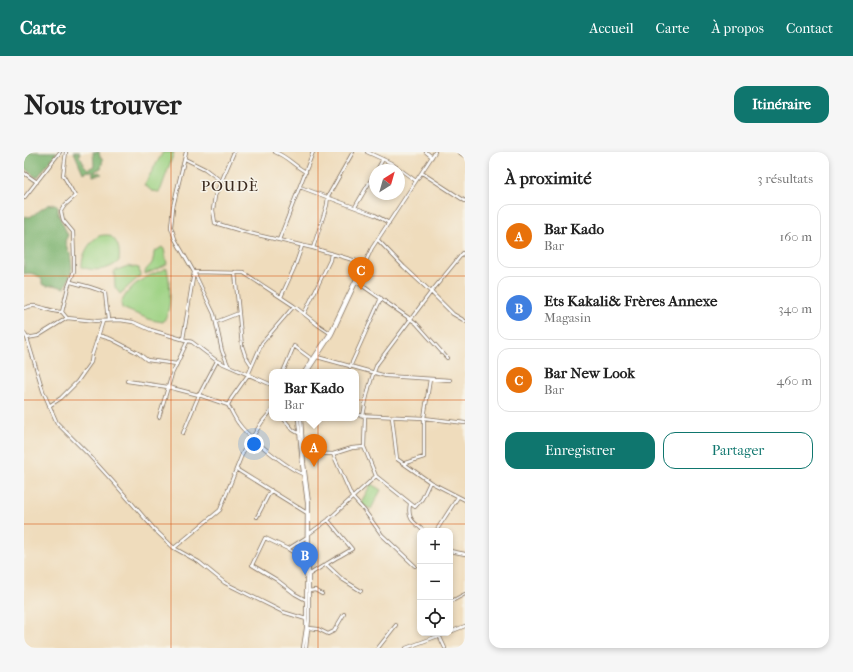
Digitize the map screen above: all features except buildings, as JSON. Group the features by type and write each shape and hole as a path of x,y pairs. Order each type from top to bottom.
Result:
{"street":[{"path":"24,198 60,152"},
{"path":"62,312 74,271 73,232 64,220 61,211 75,196 63,175 66,152"},
{"path":"186,152 173,208 171,228 175,239 194,272 211,308 216,322 222,351 229,366"},
{"path":"234,152 215,196 213,210 215,223 245,232 313,248 363,263"},
{"path":"275,152 287,158 293,164 306,172"},
{"path":"279,240 313,152"},
{"path":"313,248 327,205 328,196 353,152"},
{"path":"367,152 383,159 416,181"},
{"path":"426,152 432,157"},
{"path":"306,369 330,333 363,263 435,152"},
{"path":"459,152 465,156"},
{"path":"184,159 204,169 221,181"},
{"path":"380,164 383,159"},
{"path":"24,173 37,182"},
{"path":"422,173 465,200"},
{"path":"355,207 369,183"},
{"path":"300,187 328,196 375,215 389,223"},
{"path":"378,240 453,314 465,321"},
{"path":"281,298 302,246"},
{"path":"309,369 332,334 372,248"},
{"path":"304,314 330,260 331,253"},
{"path":"430,482 422,499 415,508 376,476 364,447 365,401 373,373 378,364 431,292 463,253"},
{"path":"194,272 244,272 294,306 318,326 330,333"},
{"path":"183,339 189,295 194,272"},
{"path":"235,272 242,346 245,355 252,366"},
{"path":"71,282 101,290 105,293 108,320"},
{"path":"357,282 411,319 423,330 447,358"},
{"path":"350,367 381,298"},
{"path":"24,308 36,305 54,312 62,312"},
{"path":"228,405 230,399 248,375 262,343 282,322 294,306"},
{"path":"62,312 67,318"},
{"path":"216,322 239,313"},
{"path":"27,338 38,336 67,318 103,321 120,320 133,322 151,330 188,340 217,361 269,384"},
{"path":"49,406 61,398 77,382 91,362 103,321"},
{"path":"24,333 27,338 36,371 57,423 87,453 155,530 174,548 199,562 225,583 283,612 306,619"},
{"path":"98,335 111,339 138,353 147,360 177,364"},
{"path":"159,417 168,387 188,340"},
{"path":"285,369 294,346 312,360"},
{"path":"317,357 358,369"},
{"path":"183,433 199,395 217,361"},
{"path":"359,369 386,376 450,380"},
{"path":"405,463 424,457 424,418 430,379"},
{"path":"127,381 168,387 199,395 228,405 239,424 252,438 293,469 303,474"},
{"path":"174,548 220,510 243,452 269,414"},
{"path":"359,415 424,418 465,423"},
{"path":"392,417 397,459 405,463 430,482 464,500"},
{"path":"286,421 293,430 300,434"},
{"path":"299,421 303,474 307,503 305,648"},
{"path":"299,421 309,503 310,533 309,628 305,648"},
{"path":"304,453 333,454 352,448 364,447"},
{"path":"333,454 352,497 364,510 382,535 416,566"},
{"path":"236,469 307,513"},
{"path":"310,533 328,520 376,476"},
{"path":"257,517 270,490"},
{"path":"438,528 458,497"},
{"path":"410,504 408,512 410,518 421,528"},
{"path":"310,574 352,549 328,520"},
{"path":"288,549 307,537"},
{"path":"306,600 252,565 265,538 307,560"},
{"path":"453,552 465,554"},
{"path":"326,564 342,579 361,591"},
{"path":"309,591 315,590 322,594"},
{"path":"453,600 465,594"},
{"path":"309,628 318,629 328,634 334,631 344,614"},
{"path":"378,648 396,626"},
{"path":"453,631 465,627"},
{"path":"406,648 434,636"},
{"path":"440,636 445,648"}],"green space":[{"path":"24,152 57,152 37,178 24,168"},
{"path":"74,152 80,152 79,156 88,169 94,166 93,152 99,152 100,157 103,159 101,168 95,172 100,172 102,174 93,176 93,172 89,171 83,173"},
{"path":"163,152 174,152 161,189 159,192 152,191 144,185"},
{"path":"55,204 58,206 58,214 68,235 65,241 70,253 72,267 65,288 53,285 47,286 42,284 42,280 38,276 32,273 24,274 24,216 30,217 48,205"},
{"path":"109,235 117,243 119,261 107,268 97,270 82,267 84,254 89,245 99,236"},
{"path":"162,247 164,249 167,264 145,274 146,269 152,263 154,252"},
{"path":"128,266 139,268 140,276 120,294 115,287 114,271"},
{"path":"167,268 170,296 168,310 163,322 151,320 122,308 121,303 134,285 146,277"},
{"path":"371,484 381,490 371,509 360,504"}],"place":[{"name":"Bar New Look","path":"361,290"},
{"name":"Bar Kado","path":"314,467"},
{"name":"Ets Kakali& Frères Annexe","path":"305,575"}],"district":[{"name":"POUDÈ","path":"230,186"}]}
